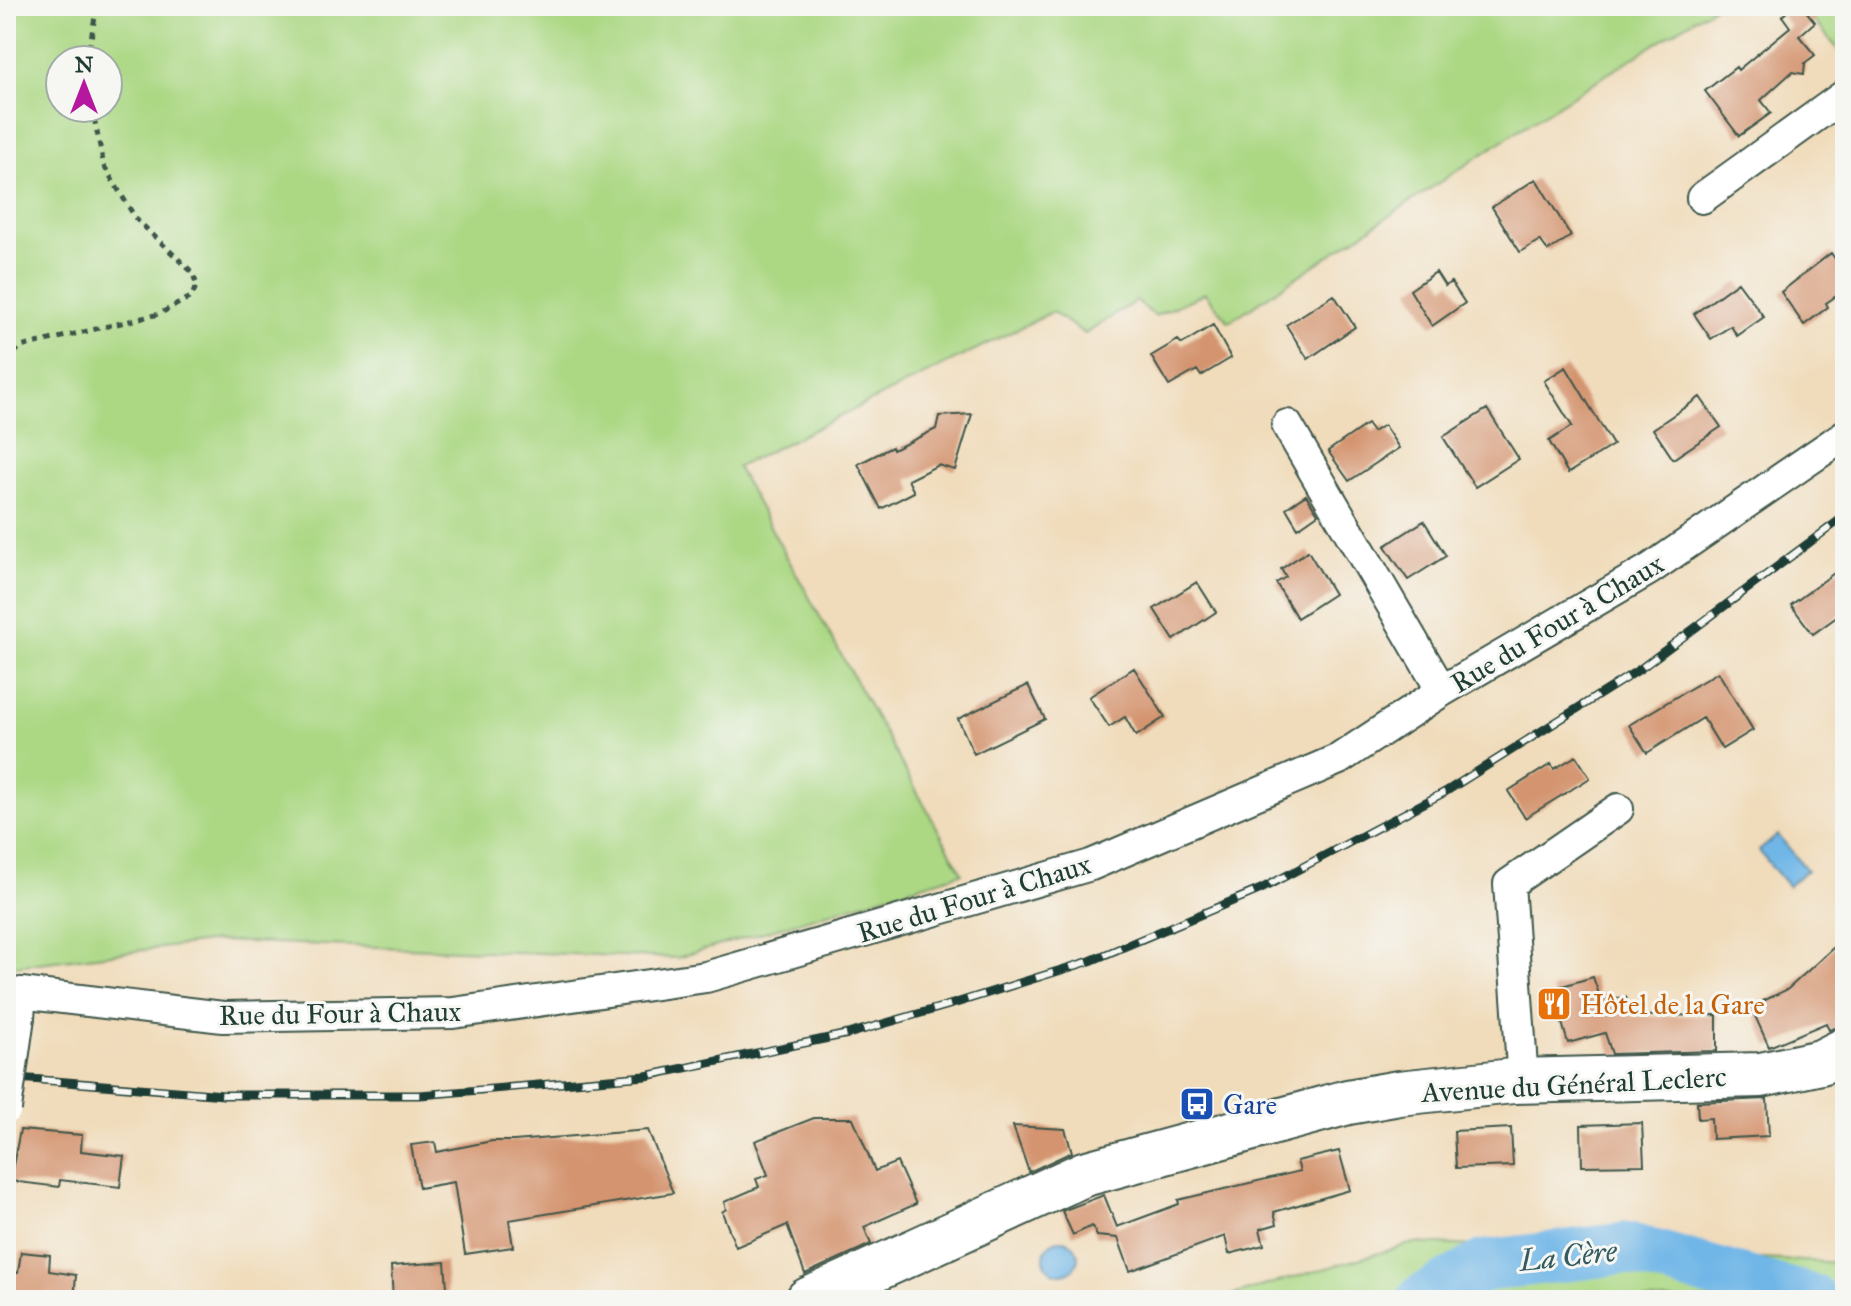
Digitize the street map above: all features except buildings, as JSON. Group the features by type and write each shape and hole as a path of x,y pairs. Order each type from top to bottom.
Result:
{"street":[{"path":"1702,198 1845,95"},
{"path":"1287,425 1442,691"},
{"name":"Rue du Four à Chaux","path":"6,1109 21,993 223,1017 453,1013 706,977 1091,865 1339,759 1442,691 1650,569 1845,435"},
{"path":"1523,1081 1509,884 1618,809"},
{"name":"Avenue du Général Leclerc","path":"808,1300 1084,1174 1348,1102 1399,1093 1523,1081 1761,1075 1821,1062 1845,1050"}],"path":[{"path":"90,44 97,6"},
{"path":"6,362 20,347 159,314 191,297 197,285 192,272 136,219 104,166 95,124"}],"green space":[{"path":"6,6 1715,6 1514,133 1229,322 1205,293 1155,316 1136,301 1085,334 1052,312 737,467 962,873 677,958 217,941 6,967"},
{"path":"1802,6 1845,6 1845,49 1841,53"},
{"path":"1414,1243 1845,1263 1845,1300 1215,1300"}],"water":[{"path":"1778,835 1807,870 1788,886 1759,851"},
{"path":"1061,1240 1073,1245 1078,1257 1073,1269 1061,1274 1049,1269 1044,1257 1049,1245"}],"waterway":[{"name":"La Cère","path":"1423,1300 1483,1266 1627,1248 1811,1300"}],"railway":[{"path":"6,1077 224,1095 420,1095 646,1076 848,1034 956,1003 1090,961 1261,889 1445,792 1640,669 1845,516"}],"place":[{"name":"Hôtel de la Gare","path":"1554,1004"},
{"name":"Gare","path":"1197,1104"}]}
